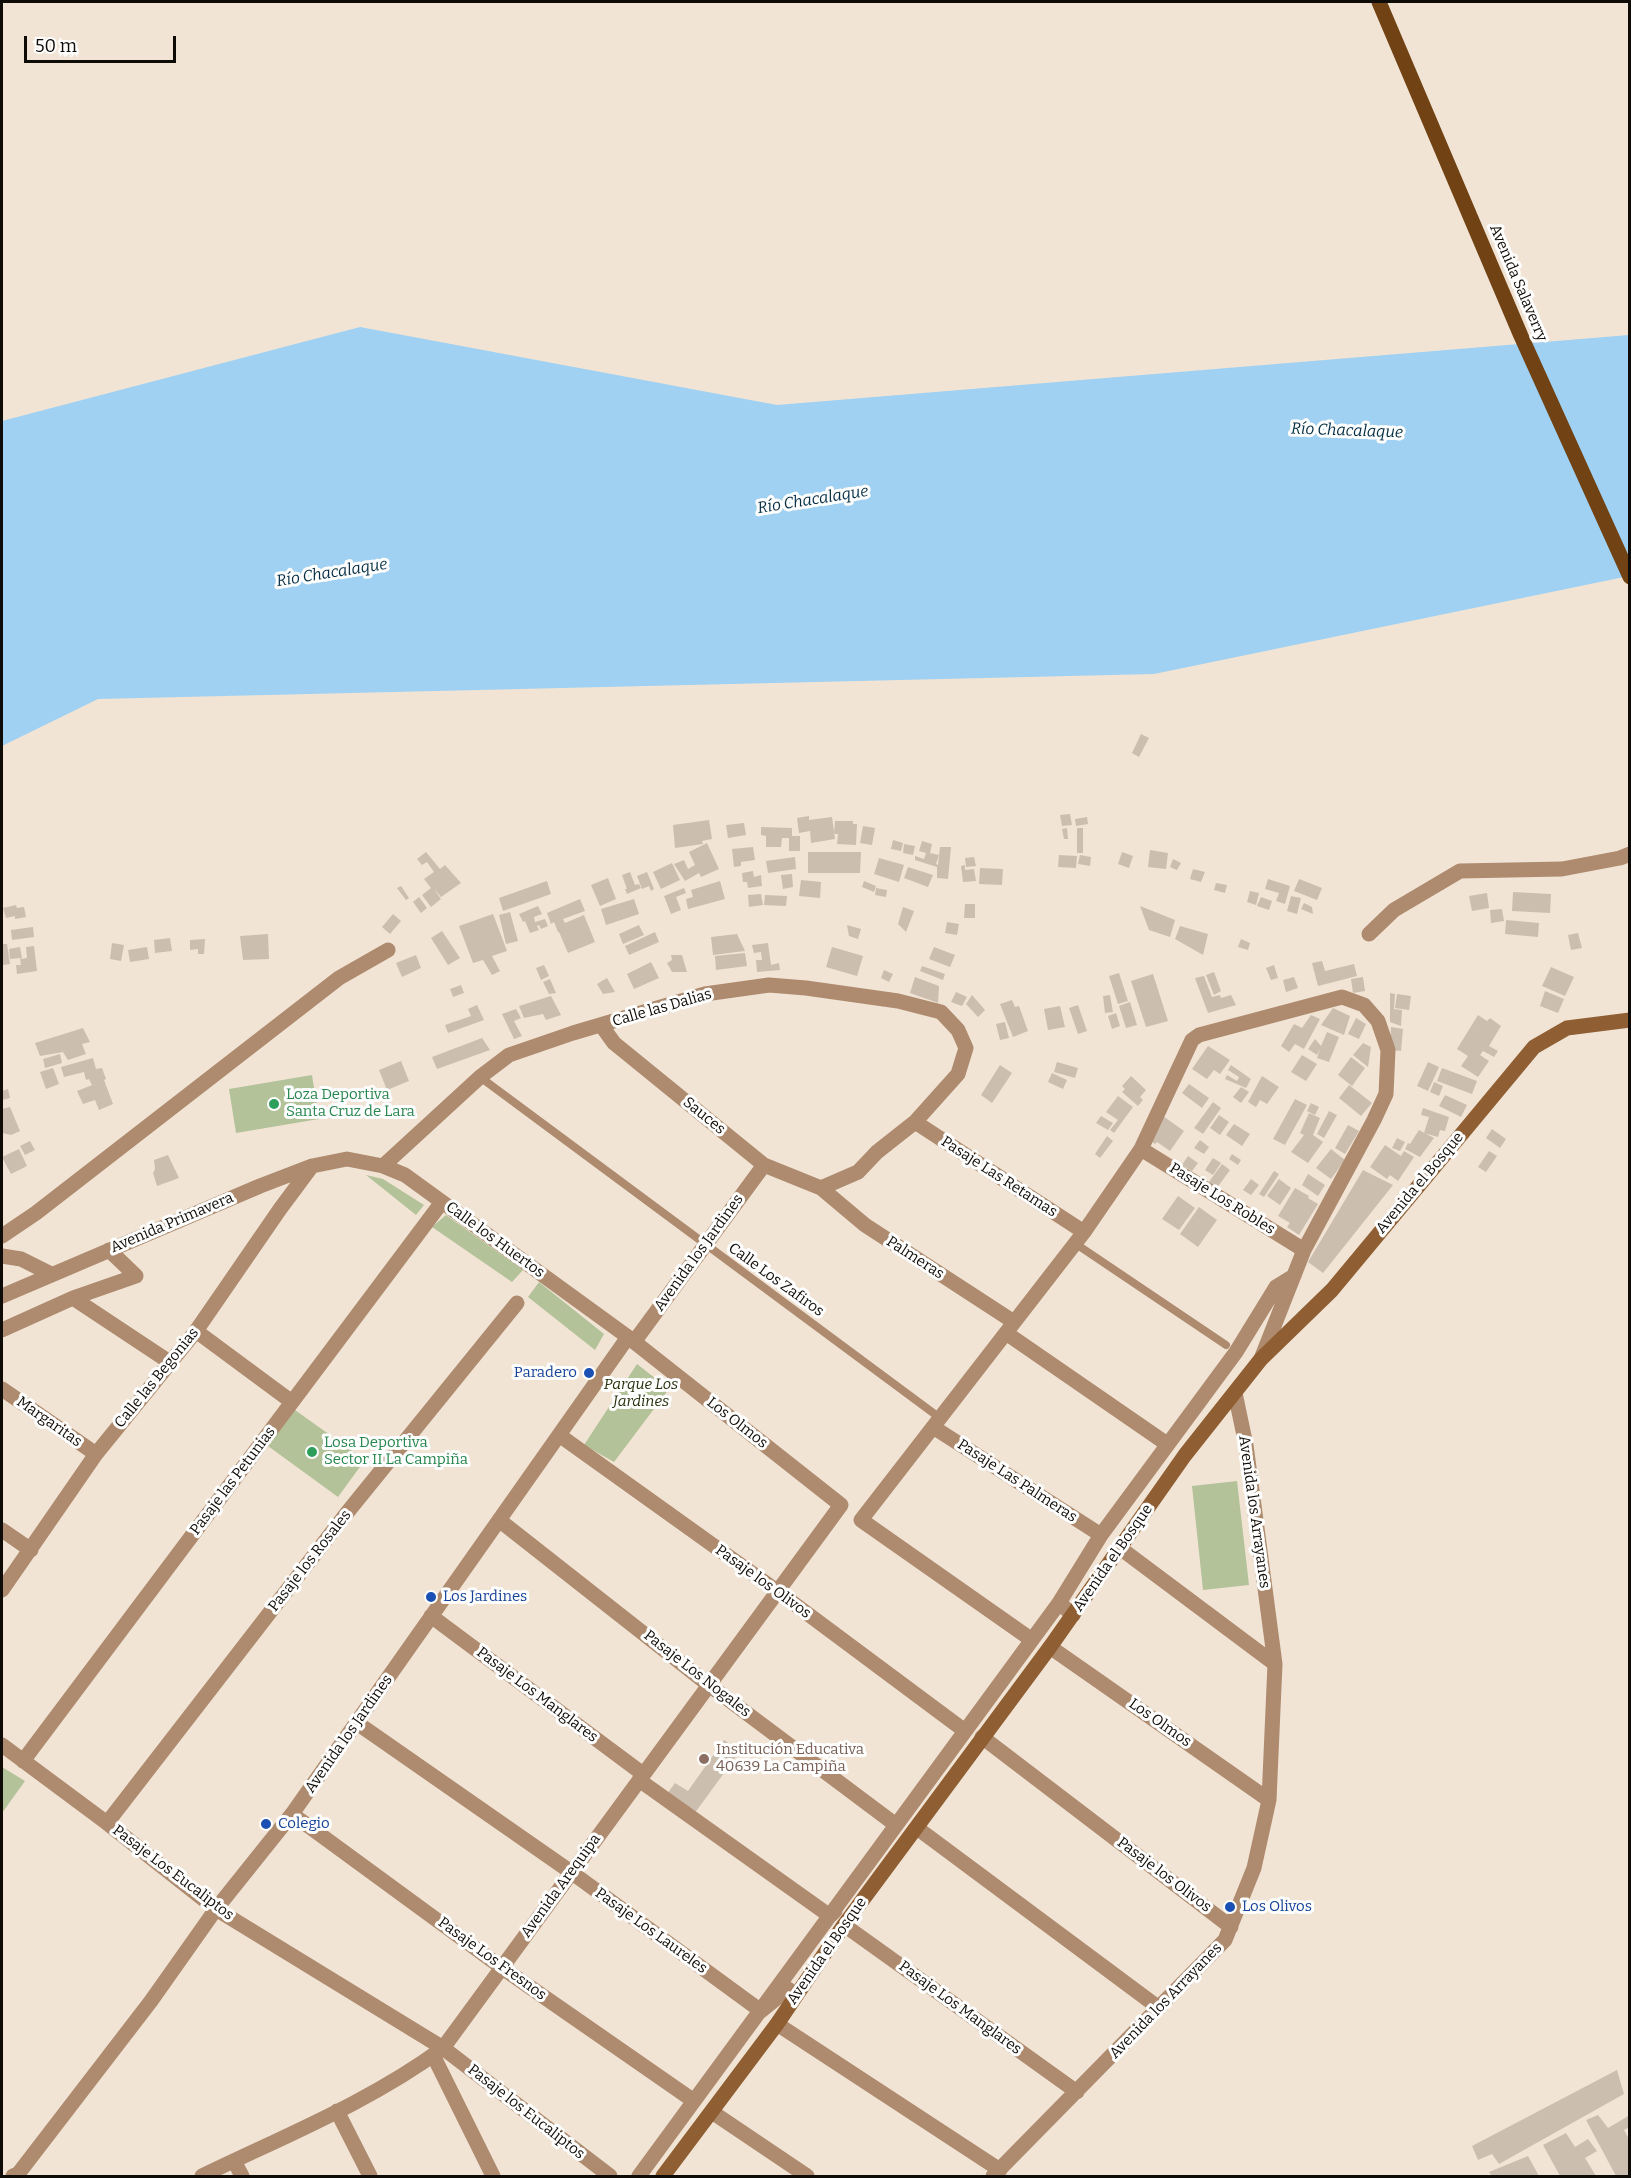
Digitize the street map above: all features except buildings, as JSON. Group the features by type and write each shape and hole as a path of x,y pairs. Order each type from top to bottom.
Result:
{"main road":[{"name":"Avenida Salaverry","path":"1379,2 1521,336 1629,577"}],"street":[{"path":"1370,934 1394,910 1460,871 1562,869 1620,858 1629,854"},
{"path":"2,1236 339,978 388,950"},
{"name":"Calle las Dalias","path":"383,1166 480,1077 509,1055 573,1033 705,994 769,985 898,1001 941,1012 958,1030 966,1048 958,1074 915,1122"},
{"path":"1032,1640 861,1520 1080,1238 1141,1149 1192,1040 1199,1035 1342,997 1364,1005 1378,1021 1387,1046 1386,1094 1304,1250 1261,1359"},
{"name":"Avenida el Bosque","path":"663,2176 777,2024 844,1925 1050,1647 1185,1455 1261,1359 1332,1290 1534,1047 1567,1028 1629,1020"},
{"name":"Sauces","path":"601,1025 614,1043 764,1165 821,1188"},
{"path":"821,1188 858,1172 878,1152 915,1122"},
{"name":"Pasaje Las Retamas","path":"915,1122 1080,1238"},
{"name":"Pasaje Los Robles","path":"1141,1149 1304,1250"},
{"name":"Calle los Huertos","path":"346,1159 383,1166 405,1175 631,1340"},
{"name":"Avenida Primavera","path":"2,1296 260,1186 312,1166 346,1159"},
{"name":"Avenida los Jardines","path":"13,2176 18,2174 144,2010 216,1909 292,1814 559,1435 764,1165"},
{"name":"Calle las Begonias","path":"2,1590 96,1454 196,1331 312,1166"},
{"name":"Palmeras","path":"821,1188 865,1225 1167,1444"},
{"name":"Pasaje las Petunias","path":"23,1761 442,1202"},
{"path":"2,1330 73,1298 136,1276 109,1250"},
{"path":"2,1256 21,1259 51,1274"},
{"path":"639,2176 1059,1603 1101,1535 1236,1352 1276,1287 1294,1276"},
{"path":"73,1298 171,1363"},
{"name":"Pasaje los Rosales","path":"107,1823 339,1523 517,1303"},
{"path":"196,1331 292,1401"},
{"name":"Los Olmos","path":"631,1340 841,1505"},
{"name":"Margaritas","path":"2,1389 96,1454"},
{"name":"Avenida los Arrayanes","path":"997,2173 1225,1940 1254,1868 1269,1800 1275,1664 1246,1445 1235,1394"},
{"name":"Pasaje Las Palmeras","path":"937,1422 1101,1535"},
{"name":"Pasaje los Olivos","path":"559,1435 777,1591 965,1731"},
{"name":"Avenida Arequipa","path":"202,2176 337,2111 438,2052 841,1505"},
{"name":"Pasaje Los Nogales","path":"499,1520 709,1684 896,1825"},
{"path":"2,1530 31,1550"},
{"path":"1120,1548 1275,1664"},
{"path":"1059,1603 1073,1615"},
{"name":"Pasaje Los Manglares","path":"431,1616 641,1777 830,1916"},
{"name":"Los Olmos","path":"1050,1647 1269,1800"},
{"name":"Pasaje Los Laureles","path":"357,1722 571,1872 761,2011"},
{"name":"Pasaje los Olivos","path":"982,1737 1231,1927"},
{"name":"Pasaje Los Eucaliptos","path":"2,1745 107,1823 216,1909 438,2052"},
{"name":"Pasaje Los Fresnos","path":"292,1814 501,1967 694,2101"},
{"path":"917,1828 1160,2008"},
{"path":"830,1916 856,1889 866,1896"},
{"name":"Pasaje Los Manglares","path":"844,1925 1077,2092"},
{"path":"761,2011 788,1989 796,1995"},
{"path":"777,2024 997,2173"},
{"path":"438,2052 493,2176"},
{"name":"Pasaje los Eucaliptos","path":"438,2052 610,2176"},
{"path":"337,2111 370,2176"},
{"path":"712,2112 807,2176"},
{"path":"234,2161 242,2176"}],"lane":[{"name":"Calle Los Zafiros","path":"480,1077 937,1422"},
{"path":"1080,1238 1226,1346"}],"green space":[{"name":"Loza Deportiva Santa Cruz de Lara","path":"312,1075 319,1119 236,1133 229,1089"},
{"path":"366,1175 383,1179 424,1205 416,1215"},
{"path":"446,1215 523,1270 512,1282 432,1227"},
{"path":"539,1282 604,1334 595,1350 528,1297"},
{"name":"Parque Los Jardines","path":"637,1364 669,1389 614,1462 584,1445"},
{"path":"295,1410 365,1460 338,1497 268,1446"},
{"path":"1237,1481 1249,1585 1203,1590 1192,1486"},
{"path":"2,1767 25,1781 2,1813"}],"water":[{"name":"Río Chacalaque","path":"360,327 777,405 1629,335 1629,576 1154,674 98,699 2,746 2,421"}],"place":[{"name":"Loza Deportiva Santa Cruz de Lara","path":"274,1104"},
{"name":"Paradero","path":"589,1373"},
{"name":"Losa Deportiva Sector II La Campiña","path":"312,1452"},
{"name":"Los Jardines","path":"431,1597"},
{"name":"Institución Educativa 40639 La Campiña","path":"704,1759"},
{"name":"Colegio","path":"266,1824"},
{"name":"Los Olivos","path":"1230,1907"}]}
